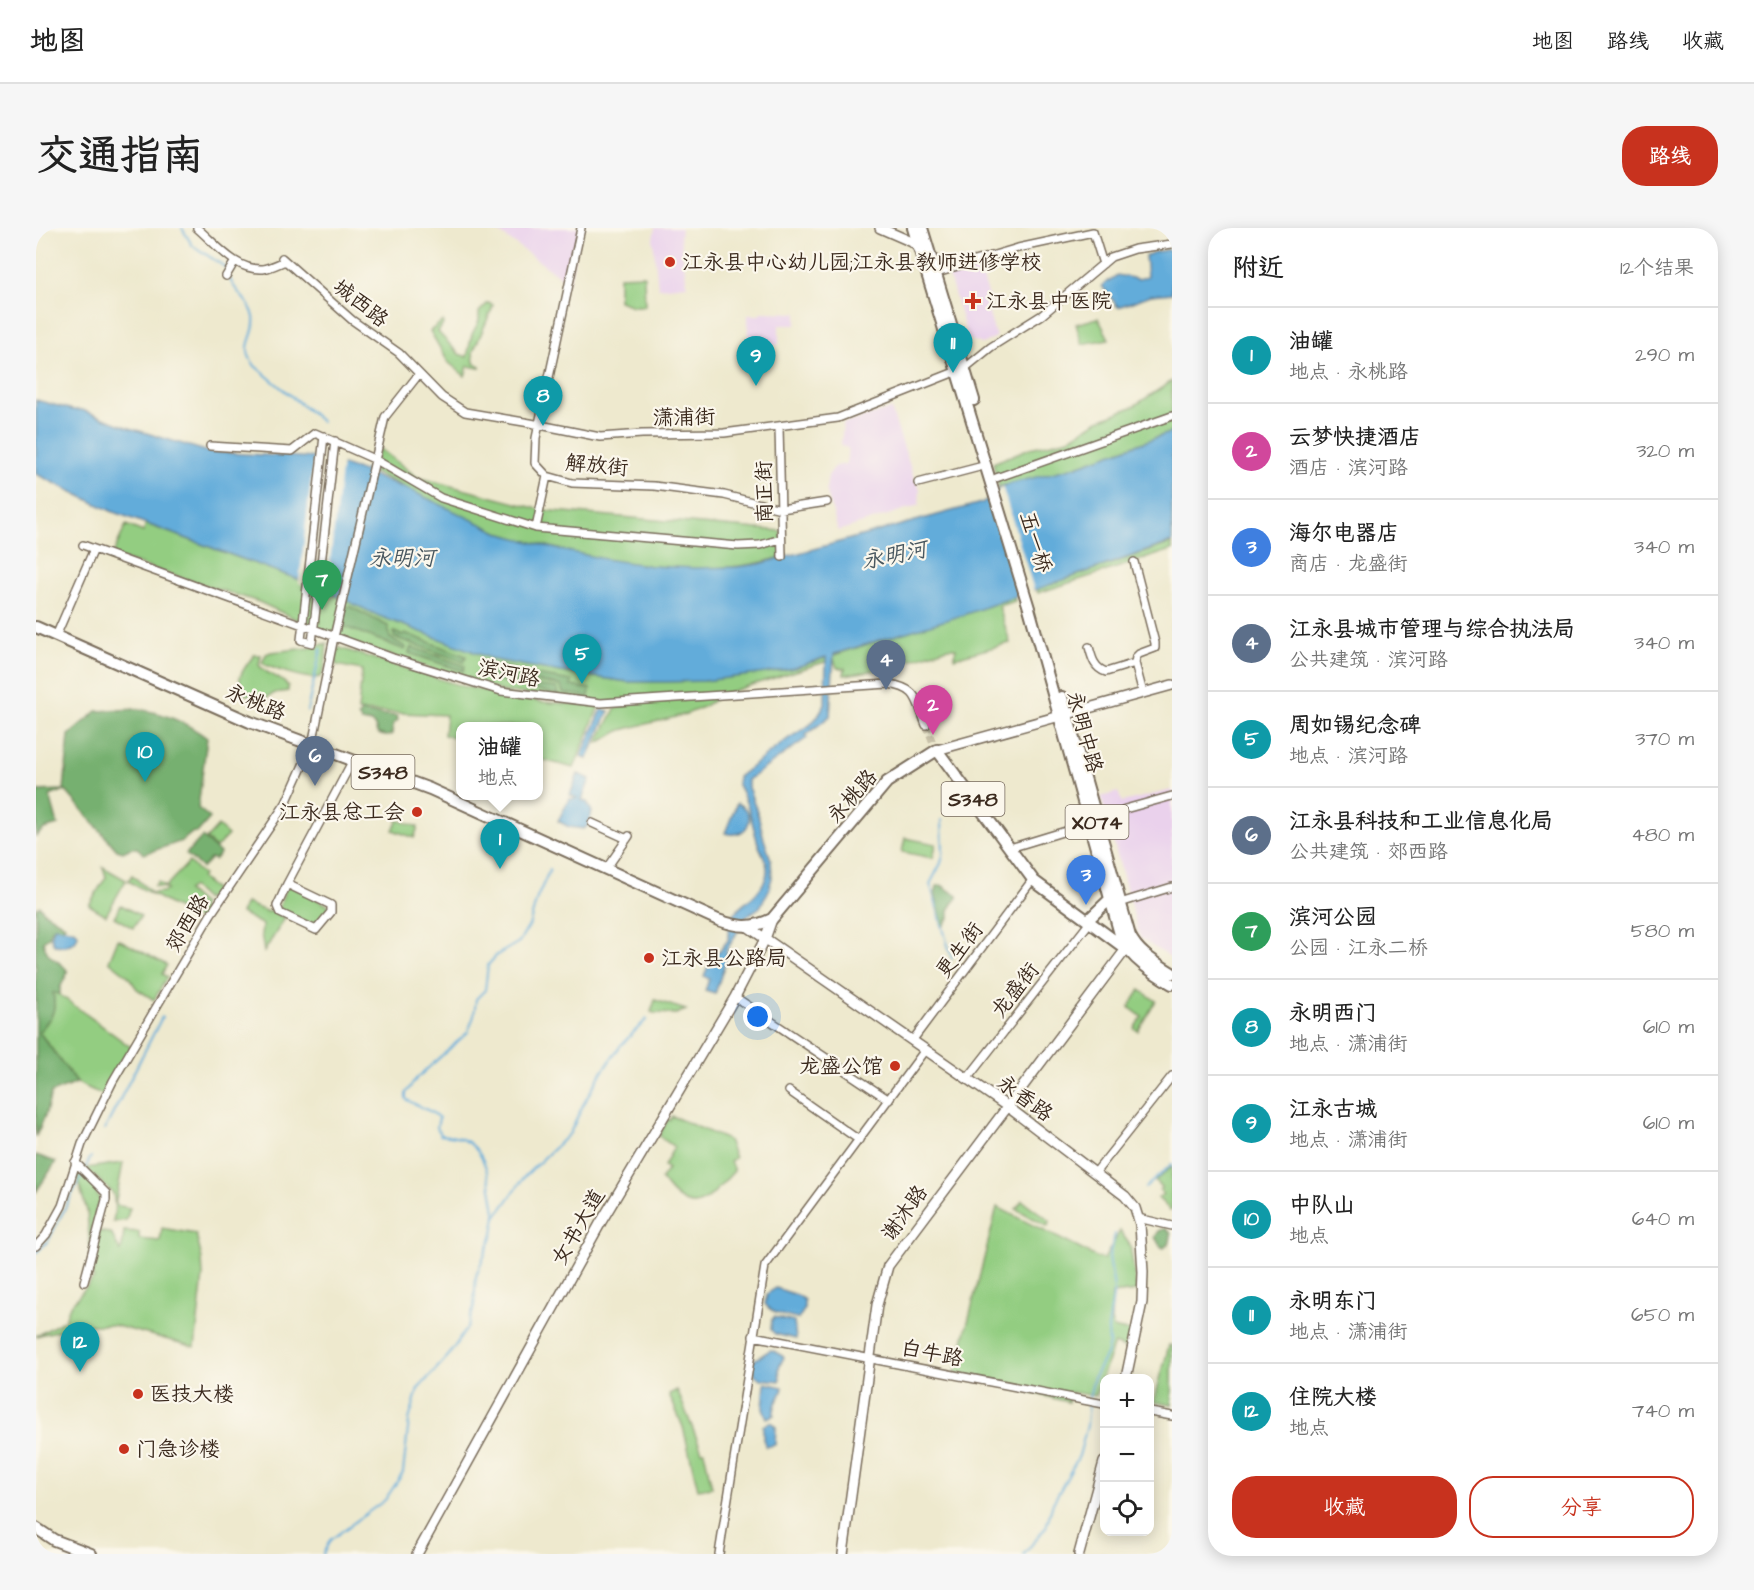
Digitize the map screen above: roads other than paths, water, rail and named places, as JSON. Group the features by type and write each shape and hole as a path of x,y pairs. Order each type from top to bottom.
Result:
{"main road":[{"path":"880,228 912,242 921,252"},
{"path":"913,228 921,252"},
{"name":"X074","path":"922,228 946,270 961,369 987,465 996,485"},
{"name":"X074","path":"921,252 961,369 996,485"},
{"name":"五一桥","path":"996,485 1032,608"},
{"name":"永明中路","path":"1032,608 1064,715 1089,822 1115,901 1115,932 1126,950"},
{"name":"永桃路","path":"36,627 250,722 430,789 728,924 747,926"},
{"name":"永桃路","path":"767,921 887,782 935,747 1064,715 1172,684"},
{"name":"S348","path":"935,747 1033,879 1088,921 1115,932"},
{"path":"1088,921 1115,901"},
{"path":"747,926 754,927 767,921"},
{"name":"女书大道","path":"417,1554 601,1222 735,997 765,939 767,921"},
{"name":"永香路","path":"747,926 1008,1107 1125,1196 1136,1208 1143,1272 1142,1302 1127,1374"},
{"path":"1115,932 1116,963 1124,960 1145,959"},
{"path":"1115,932 1135,946 1145,959 1172,984"},
{"path":"1126,950 1172,973"},
{"name":"谢沐路","path":"843,1554 880,1290 888,1266 1126,950"},
{"path":"1079,1554 1100,1477"},
{"path":"36,1528 54,1540 91,1554"}],"street":[{"path":"197,228 233,264 226,276"},
{"name":"解放街","path":"581,228 536,438 535,464 547,476 572,483 666,487 724,495 781,509 827,502"},
{"path":"946,270 1018,248 1093,232 1103,264"},
{"name":"潇浦街","path":"419,374 442,398 465,412 600,437 724,433 838,418 961,369 1042,315 1111,257 1135,249 1172,244"},
{"name":"城西路","path":"233,264 247,268 265,268 284,260 352,320 399,353 419,374"},
{"name":"郊西路","path":"36,1246 46,1235 62,1206 82,1144 113,1081 211,914 286,803 312,746 333,637 374,472 385,417 419,374"},
{"path":"996,485 1172,416"},
{"name":"南正街","path":"779,427 782,557"},
{"path":"210,446 292,451 312,433 324,436 376,460 441,498 536,528 738,546 760,545 781,539"},
{"path":"324,436 301,640 312,643 335,441"},
{"path":"918,483 987,465"},
{"path":"536,528 547,476"},
{"name":"滨河路","path":"83,545 333,637 473,684 501,691 601,703 888,684 905,686 913,692 926,725"},
{"path":"56,636 94,549"},
{"path":"1134,562 1155,643 1155,648 1136,657 1135,663 1143,693"},
{"path":"1089,646 1094,663 1102,671 1106,672 1135,663"},
{"path":"287,884 331,905 331,912 316,930 278,911 277,906 287,884 353,760"},
{"path":"1125,809 1172,796"},
{"path":"1089,822 1111,813"},
{"path":"592,823 628,837 606,869"},
{"path":"1010,848 1069,830"},
{"name":"更生街","path":"912,1041 1033,879"},
{"path":"1115,901 1172,887"},
{"name":"龙盛街","path":"967,1079 1088,921"},
{"path":"735,997 889,1100"},
{"path":"719,1554 765,1266 925,1050"},
{"path":"1095,1173 1172,1076"},
{"path":"789,1091 859,1140"},
{"path":"75,1162 106,1193 84,1282"},
{"path":"1138,1218 1172,1226"},
{"name":"白牛路","path":"753,1336 1100,1403"},
{"path":"1154,1413 1172,1416"}],"water":[{"path":"1172,249 1172,293 1151,295 1118,307 1102,286 1117,275 1138,279 1147,277 1145,256"},
{"name":"永明河","path":"36,400 73,410 82,410 130,428 209,452 319,458 362,471 412,491 502,534 557,549 652,566 695,568 759,564 981,503 1002,486 1071,468 1172,432 1172,542 963,615 834,654 830,716 806,735 807,738 748,780 748,787 771,860 772,878 760,907 746,917 725,953 728,954 715,994 705,991 709,979 704,976 714,951 719,952 728,940 729,928 736,912 760,889 767,874 765,859 758,845 747,803 737,783 738,777 810,725 817,717 825,704 826,657 794,668 766,673 704,681 667,682 628,682 495,660 379,616 311,584 111,511 36,474"},
{"path":"602,709 609,711 587,759 581,757"},
{"path":"578,774 590,779 582,800 587,802 592,812 588,825 584,829 569,827 558,821 569,799 577,798 570,795"},
{"path":"737,803 748,813 748,825 740,833 725,833"},
{"path":"54,927 77,932 75,942 65,946 54,945 51,937"},
{"path":"776,1288 804,1300 804,1310 798,1319 776,1313 765,1304 767,1294"},
{"path":"774,1317 794,1322 796,1339 775,1334 771,1330 771,1321"},
{"path":"770,1350 784,1357 779,1367 780,1381 764,1380 754,1373 753,1361"},
{"path":"765,1383 783,1387 775,1406 774,1415 767,1418 763,1409"},
{"path":"771,1422 776,1427 775,1445 766,1447 763,1439 763,1426"}],"waterway":[{"path":"182,228 192,245 228,269"},
{"path":"229,277 253,312 254,324 248,347 250,359 255,366 321,421"},
{"path":"365,469 366,475"},
{"path":"307,711 321,649"},
{"path":"942,820 943,855 930,884 952,959"},
{"path":"496,1217 491,1185 479,1154 473,1146 461,1139 440,1135 437,1127 439,1118 406,1099 406,1093 416,1079 468,1032 474,1016 476,999 485,990 488,965 497,955 519,942 529,926 537,898 550,869"},
{"path":"105,1129 162,1017"},
{"path":"323,1554 330,1540 385,1500 403,1473 409,1420 418,1389 449,1355 468,1326 474,1307 476,1276 493,1234 496,1217 525,1176 570,1133 600,1075 621,1045 647,1019"},
{"path":"85,1168 91,1157"},
{"path":"1145,1188 1172,1164"},
{"path":"36,1253 48,1241 83,1173"},
{"path":"1089,1398 1094,1377 1106,1355 1109,1344 1108,1329 1114,1289 1109,1256 1115,1234"},
{"path":"1024,1554 1046,1527 1053,1503 1079,1456 1087,1426 1089,1404"}],"tunnel":[{"path":"926,725 933,743"},
{"path":"1069,830 1083,826"}],"place":[{"name":"江永县中心幼儿园;江永县教师进修学校","path":"670,262"},
{"name":"江永县中医院","path":"973,301"},
{"name":"永明东门","path":"953,373"},
{"name":"江永古城","path":"756,386"},
{"name":"永明西门","path":"543,426"},
{"name":"滨河公园","path":"322,610"},
{"name":"周如锡纪念碑","path":"582,684"},
{"name":"江永县城市管理与综合执法局","path":"886,690"},
{"name":"云梦快捷酒店","path":"933,735"},
{"name":"中队山","path":"145,782"},
{"name":"江永县科技和工业信息化局","path":"315,786"},
{"name":"江永县总工会","path":"417,812"},
{"name":"油罐","path":"500,869"},
{"name":"海尔电器店","path":"1086,905"},
{"name":"江永县公路局","path":"649,958"},
{"name":"龙盛公馆","path":"895,1066"},
{"name":"住院大楼","path":"80,1372"},
{"name":"医技大楼","path":"138,1394"},
{"name":"门急诊楼","path":"124,1449"}]}
